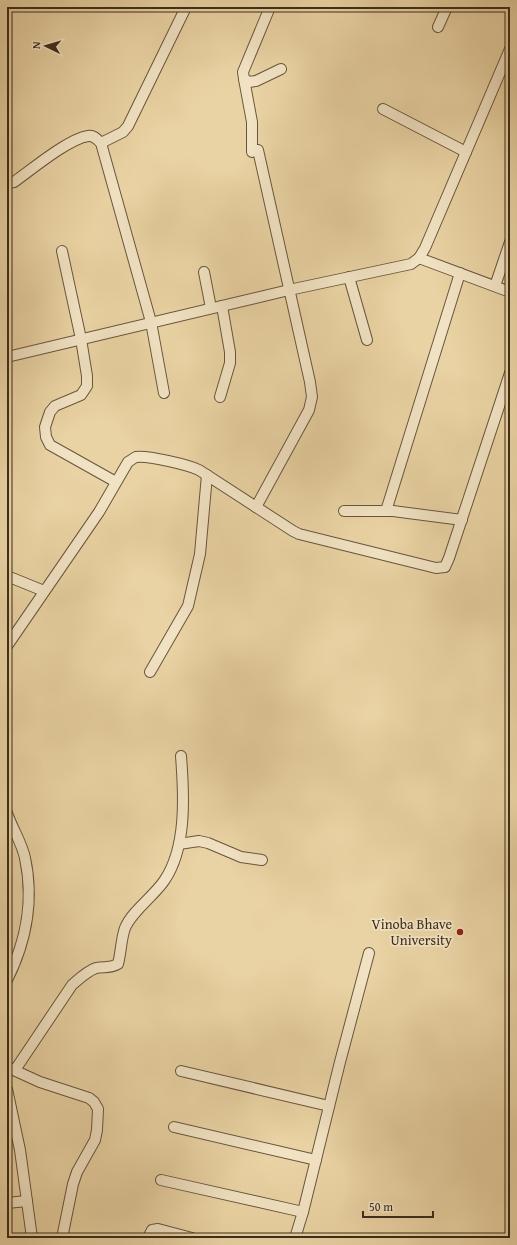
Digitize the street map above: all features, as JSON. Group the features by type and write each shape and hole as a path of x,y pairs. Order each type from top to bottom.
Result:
{"street":[{"path":"101,143 123,132 128,126 186,7"},
{"path":"256,508 309,410 312,397 289,290 255,151 252,122 243,72 270,7"},
{"path":"438,27 447,7"},
{"path":"7,357 289,290 411,264 419,258 425,248 510,49"},
{"path":"244,79 249,82 256,81 280,69"},
{"path":"383,109 466,152"},
{"path":"7,183 14,182 70,142 89,136 95,137 101,143 151,322 164,394"},
{"path":"495,286 510,242"},
{"path":"62,251 88,376 87,386 81,395 55,406 50,412 45,427 46,437 50,445 116,482"},
{"path":"419,258 510,292"},
{"path":"204,272 211,308"},
{"path":"386,511 460,273"},
{"path":"349,277 367,340"},
{"path":"220,397 230,363 230,352 222,306"},
{"path":"7,646 99,512 128,462 135,457 144,457 188,465 199,470 256,508 299,534 436,568 445,567 510,373"},
{"path":"150,672 188,606 200,554 207,475"},
{"path":"344,511 415,513 462,520"},
{"path":"7,576 44,591"},
{"path":"62,1238 73,1184 77,1172 94,1140 97,1130 98,1109 94,1102 89,1098 40,1082 11,1068 72,985 80,977 96,968 112,968 118,964 125,929 164,881 175,858 179,844 184,792 181,756"},
{"path":"7,812 25,857 29,903 22,944 16,963 7,980"},
{"path":"179,844 199,841 208,843 241,857 262,860"},
{"path":"295,1238 303,1212 369,953"},
{"path":"181,1071 329,1106"},
{"path":"7,1089 20,1150 32,1238"},
{"path":"174,1127 316,1160"},
{"path":"161,1180 303,1212"},
{"path":"7,1203 28,1201"},
{"path":"148,1238 152,1230 158,1229 192,1238"}],"place":[{"name":"Vinoba Bhave University","path":"460,932"}]}
